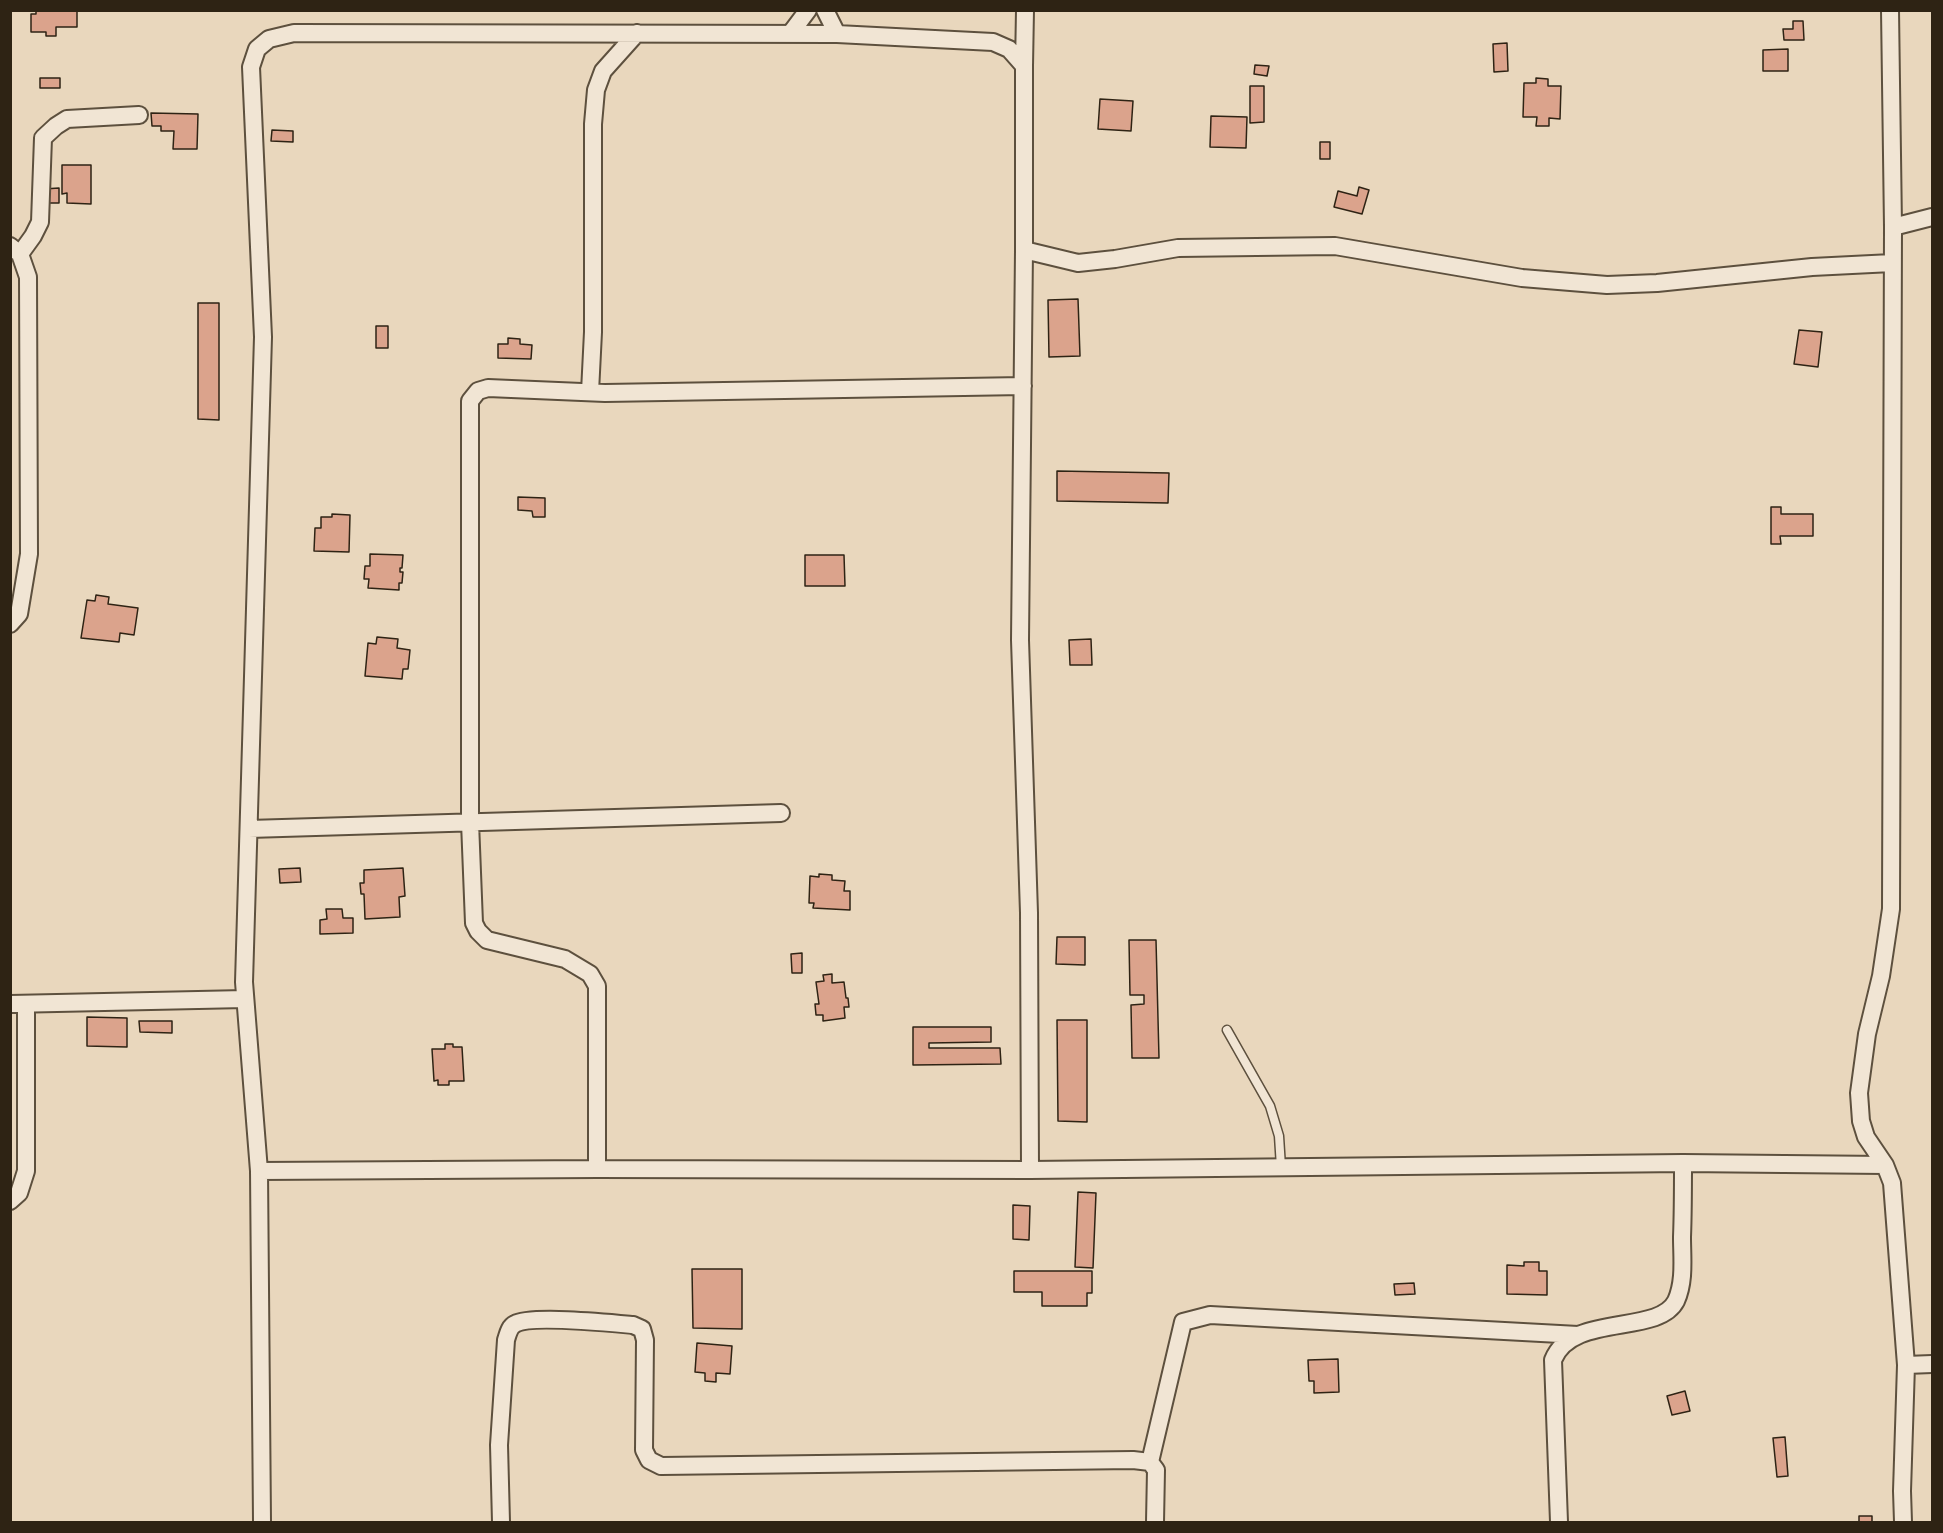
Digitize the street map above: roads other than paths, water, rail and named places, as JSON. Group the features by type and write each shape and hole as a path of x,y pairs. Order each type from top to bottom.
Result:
{"street":[{"path":"790,34 808,10"},
{"path":"825,10 837,34"},
{"path":"1025,10 1020,640 1029,913 1030,1170"},
{"path":"1890,10 1893,227 1891,909 1881,975 1867,1034 1859,1093 1861,1121 1866,1137 1885,1165 1892,1183 1906,1365 1903,1522"},
{"path":"262,1522 259,1171 245,999 263,337 251,67 257,49 269,39 294,33 837,34 993,42 1009,49 1024,66"},
{"path":"590,392 594,332 593,124 596,90 603,71 637,33"},
{"path":"10,624 19,614 29,554 28,277 15,250 33,236 40,222 43,138 67,119 139,115"},
{"path":"1893,227 1932,217"},
{"path":"1024,250 1078,263 1178,248 1335,246 1522,278 1607,285 1657,283 1812,267 1892,263"},
{"path":"597,1169 597,986 590,974 565,959 487,940 474,923 470,822 470,401 478,391 488,388 590,392 1023,386"},
{"path":"249,829 781,813"},
{"path":"10,1201 19,1193 26,1171 18,1004 245,999"},
{"path":"259,1171 1030,1170 1683,1163 1885,1165"},
{"path":"1150,1462 1183,1322 1210,1315 1578,1335 1656,1318 1675,1303 1682,1282 1683,1163"},
{"path":"501,1522 499,1445 506,1340 510,1329 516,1323 551,1320 633,1325 642,1329 645,1340 644,1450 650,1460 661,1466 1133,1460 1150,1462 1156,1470 1155,1522"},
{"path":"1559,1522 1553,1360 1563,1343 1578,1335"},
{"path":"1906,1365 1932,1364"}],"lane":[{"path":"1227,1030 1270,1106 1279,1136 1281,1167"}]}
